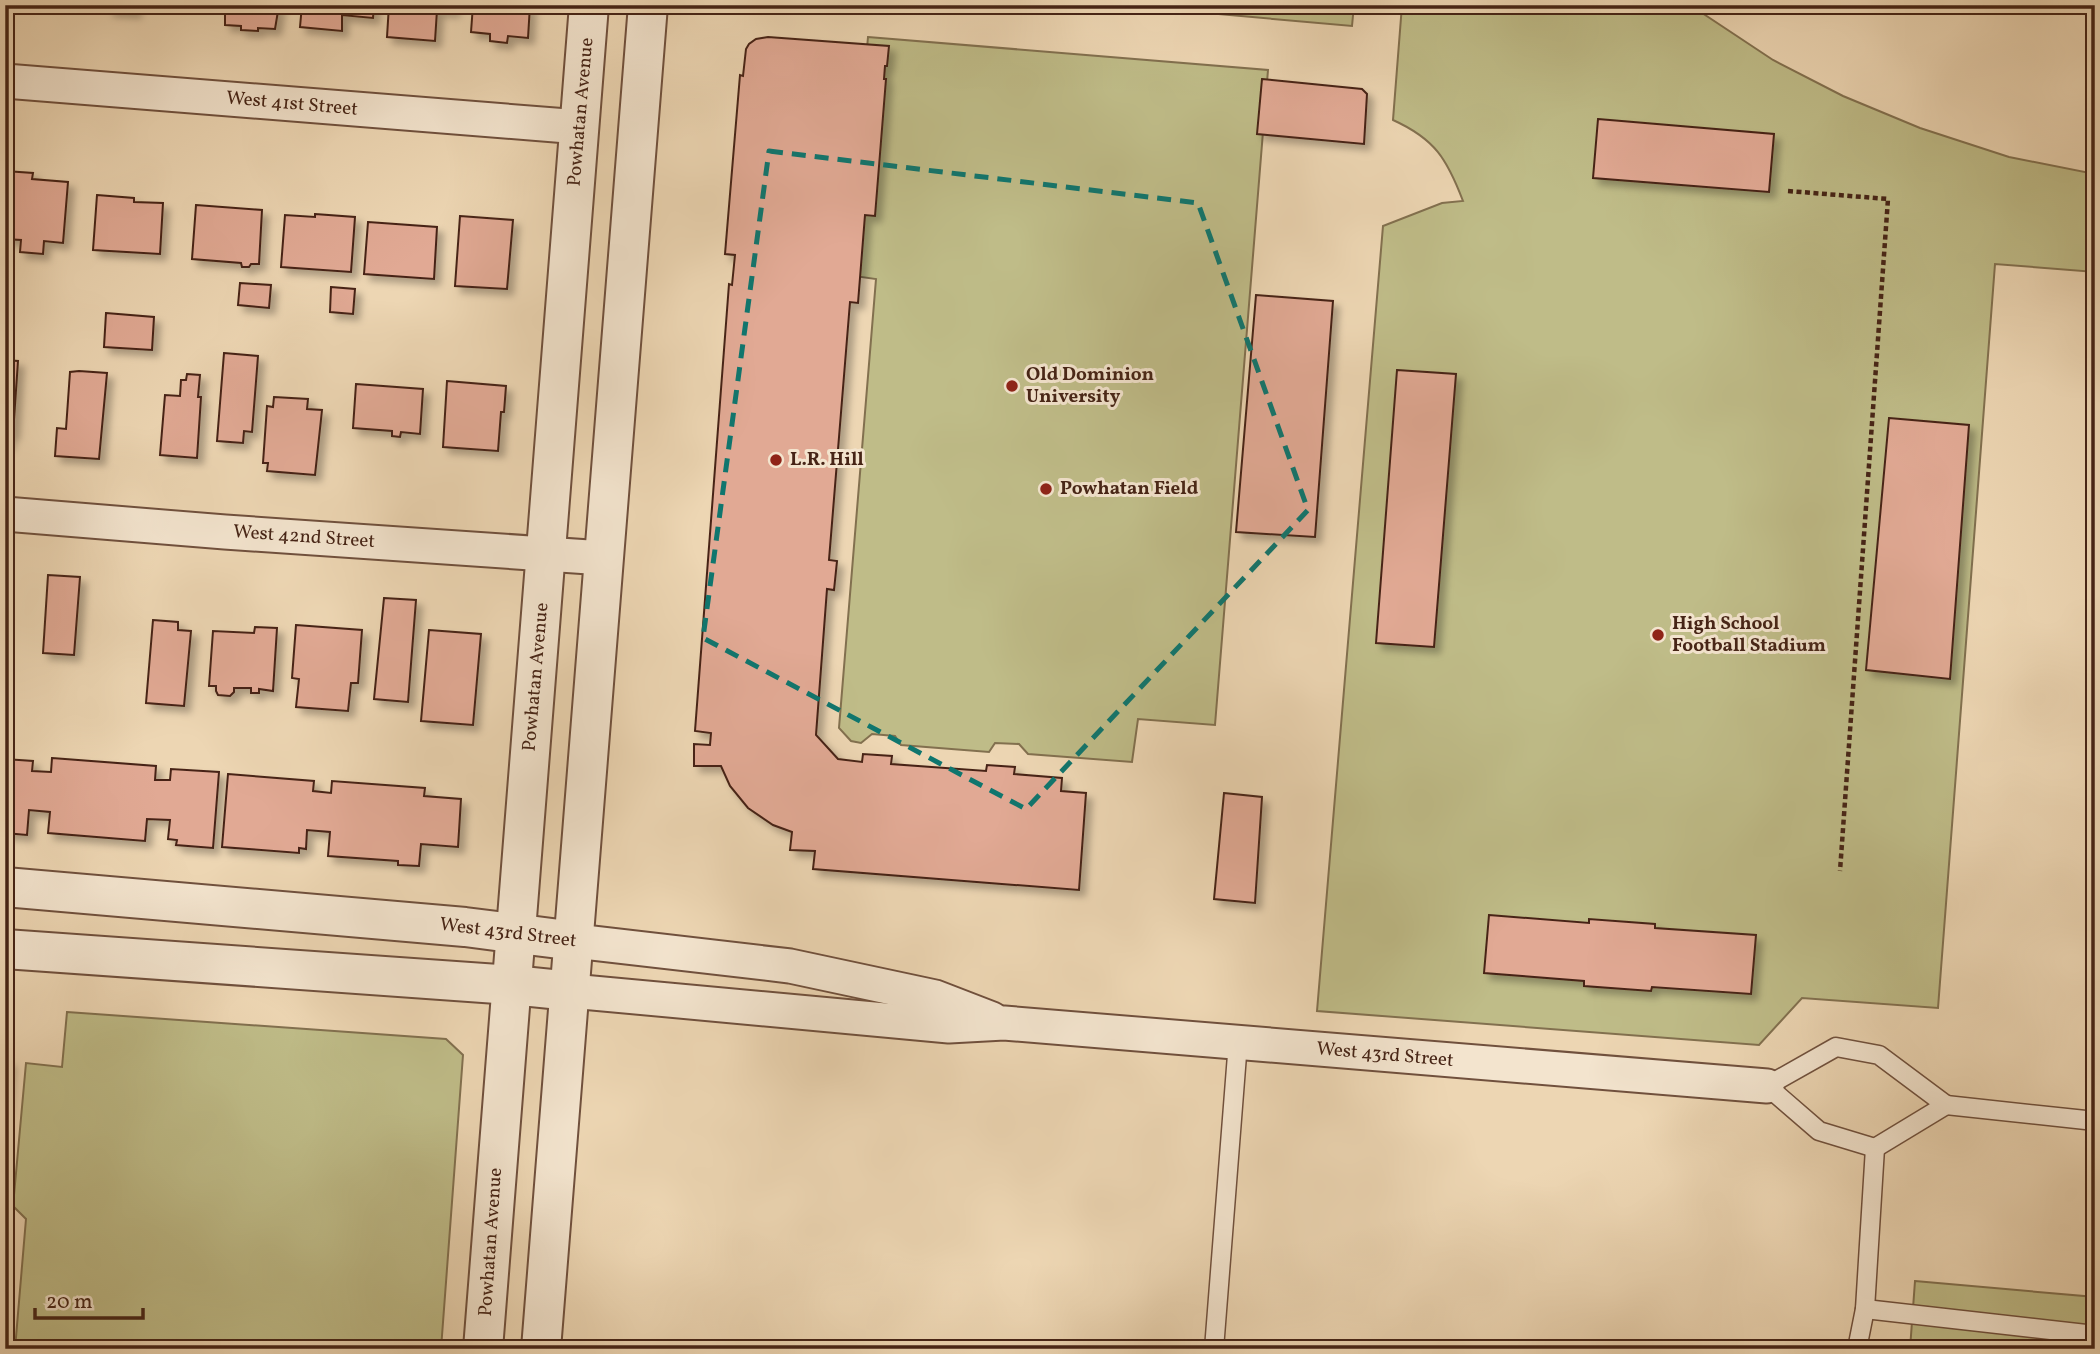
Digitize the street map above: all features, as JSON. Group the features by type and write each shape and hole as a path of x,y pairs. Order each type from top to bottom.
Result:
{"street":[{"name":"Powhatan Avenue","path":"483,1349 589,5"},
{"path":"541,1349 648,5"},
{"name":"West 41st Street","path":"5,81 580,127"},
{"name":"West 42nd Street","path":"5,513 239,533 604,558"},
{"name":"West 43rd Street","path":"5,887 465,927 790,967 935,997 1004,1023"},
{"name":"West 43rd Street","path":"5,949 512,985 948,1026 1004,1023 1767,1086"}],"lane":[{"path":"1214,1349 1238,1042"},
{"path":"1875,1149 1819,1130 1767,1086 1836,1047 1880,1055 1946,1105 2095,1121"},
{"path":"1875,1149 1946,1105"},
{"path":"1857,1349 1865,1308 1875,1149"},
{"path":"1865,1308 2095,1335"}],"path":[{"path":"1788,191 1888,199 1840,871"}],"highlighted area":[{"path":"769,151 1198,203 1308,510 1026,809 703,638"}],"shaded area":[{"path":"1117,5 1354,5 1352,26"},
{"name":"High School Football Stadium","path":"1402,5 1690,5 1773,60 1843,96 1920,128 2009,157 2095,174 2095,272 1995,264 1938,1008 1802,998 1759,1045 1317,1011 1383,226 1442,203 1463,201 1438,152 1419,135 1393,120"},
{"name":"Powhatan Field","path":"868,37 1268,70 1215,725 1138,719 1132,762 1028,754 1019,744 995,743 989,752 901,745 895,736 872,734 861,743 851,741 839,728 876,279 847,275"},
{"path":"67,1012 446,1039 463,1055 441,1349 15,1349 26,1219 13,1206 26,1063 62,1067"},
{"path":"1915,1281 2095,1297 2095,1349 1910,1349"}],"building":[{"path":"108,5 135,5 135,12 108,10"},
{"path":"225,5 279,5 275,29 241,30 241,26 225,25"},
{"path":"302,5 374,5 373,18 342,15 342,31 300,27"},
{"path":"389,5 454,5 453,11 437,10 435,41 387,37"},
{"path":"473,5 530,5 528,38 508,36 507,43 490,41 490,34 471,32"},
{"name":"L.R. Hill","path":"768,37 889,46 885,66 875,216 865,215 858,303 850,302 829,560 837,561 834,590 827,589 816,735 838,759 862,762 863,754 892,756 891,764 986,771 987,765 1015,767 1014,774 1062,778 1061,791 1086,793 1079,890 813,869 815,851 790,850 792,832 773,825 748,808 730,786 721,766 694,766 694,744 710,745 711,733 695,731 729,284 732,285 735,255 725,254 740,75 743,76 749,44 756,39"},
{"path":"1262,79 1362,89 1367,94 1364,144 1257,134"},
{"path":"1598,119 1774,134 1769,192 1593,178"},
{"path":"5,171 33,173 32,179 68,182 63,243 44,241 43,254 20,252 21,240 5,239"},
{"path":"97,195 134,198 134,202 163,203 160,254 93,250"},
{"path":"196,205 262,210 259,264 242,267 241,263 192,259"},
{"path":"315,214 355,217 351,272 281,267 285,215 315,217"},
{"path":"460,216 513,220 507,289 455,286"},
{"path":"368,222 437,227 434,279 364,274"},
{"path":"240,283 271,285 269,308 238,305"},
{"path":"331,287 355,289 353,314 330,312"},
{"path":"1256,295 1333,301 1315,537 1236,532"},
{"path":"106,313 154,317 152,350 104,347"},
{"path":"224,353 258,356 252,432 244,431 243,443 217,441"},
{"path":"5,360 18,361 13,434 9,433 8,444 5,444"},
{"path":"1397,370 1456,374 1434,647 1376,643"},
{"path":"70,372 107,373 99,459 55,456 57,428 66,429"},
{"path":"187,374 200,375 197,458 160,455 165,395 180,396 181,380 186,380"},
{"path":"447,381 506,386 498,451 443,447"},
{"path":"356,384 423,389 420,434 401,432 400,437 392,436 392,431 353,428"},
{"path":"274,397 308,399 307,409 322,410 315,475 267,471 268,463 263,463 267,406 273,407"},
{"path":"1889,418 1969,425 1950,679 1866,670"},
{"path":"48,575 80,577 74,655 43,653"},
{"path":"384,598 416,600 408,702 374,699"},
{"path":"153,620 178,622 178,630 191,631 184,706 146,703"},
{"path":"296,625 362,630 358,683 351,683 348,711 296,707 299,679 292,678"},
{"path":"255,627 277,628 273,691 259,689 259,693 251,693 251,688 234,688 230,696 218,695 216,686 209,686 213,631 254,633"},
{"path":"429,630 481,634 473,725 421,721"},
{"path":"52,758 156,766 155,780 170,780 171,769 219,772 213,848 176,845 177,840 168,839 170,820 147,819 145,841 48,833 50,812 29,810 27,835 5,833 5,759 33,761 32,771 51,772"},
{"path":"228,774 314,781 313,791 331,793 332,781 425,788 424,796 461,799 458,847 421,844 419,866 398,865 398,861 328,856 330,832 307,830 306,849 299,848 299,853 222,847"},
{"path":"1224,793 1262,797 1255,903 1214,899"},
{"path":"1489,915 1589,923 1589,919 1655,924 1655,928 1756,935 1751,994 1652,987 1651,991 1584,986 1584,981 1484,973"},
{"path":"5,1060 9,1061 5,1110"}],"place":[{"name":"Old Dominion University","path":"1012,386"},
{"name":"L.R. Hill","path":"776,460"},
{"name":"Powhatan Field","path":"1046,489"},
{"name":"High School Football Stadium","path":"1658,635"}]}
